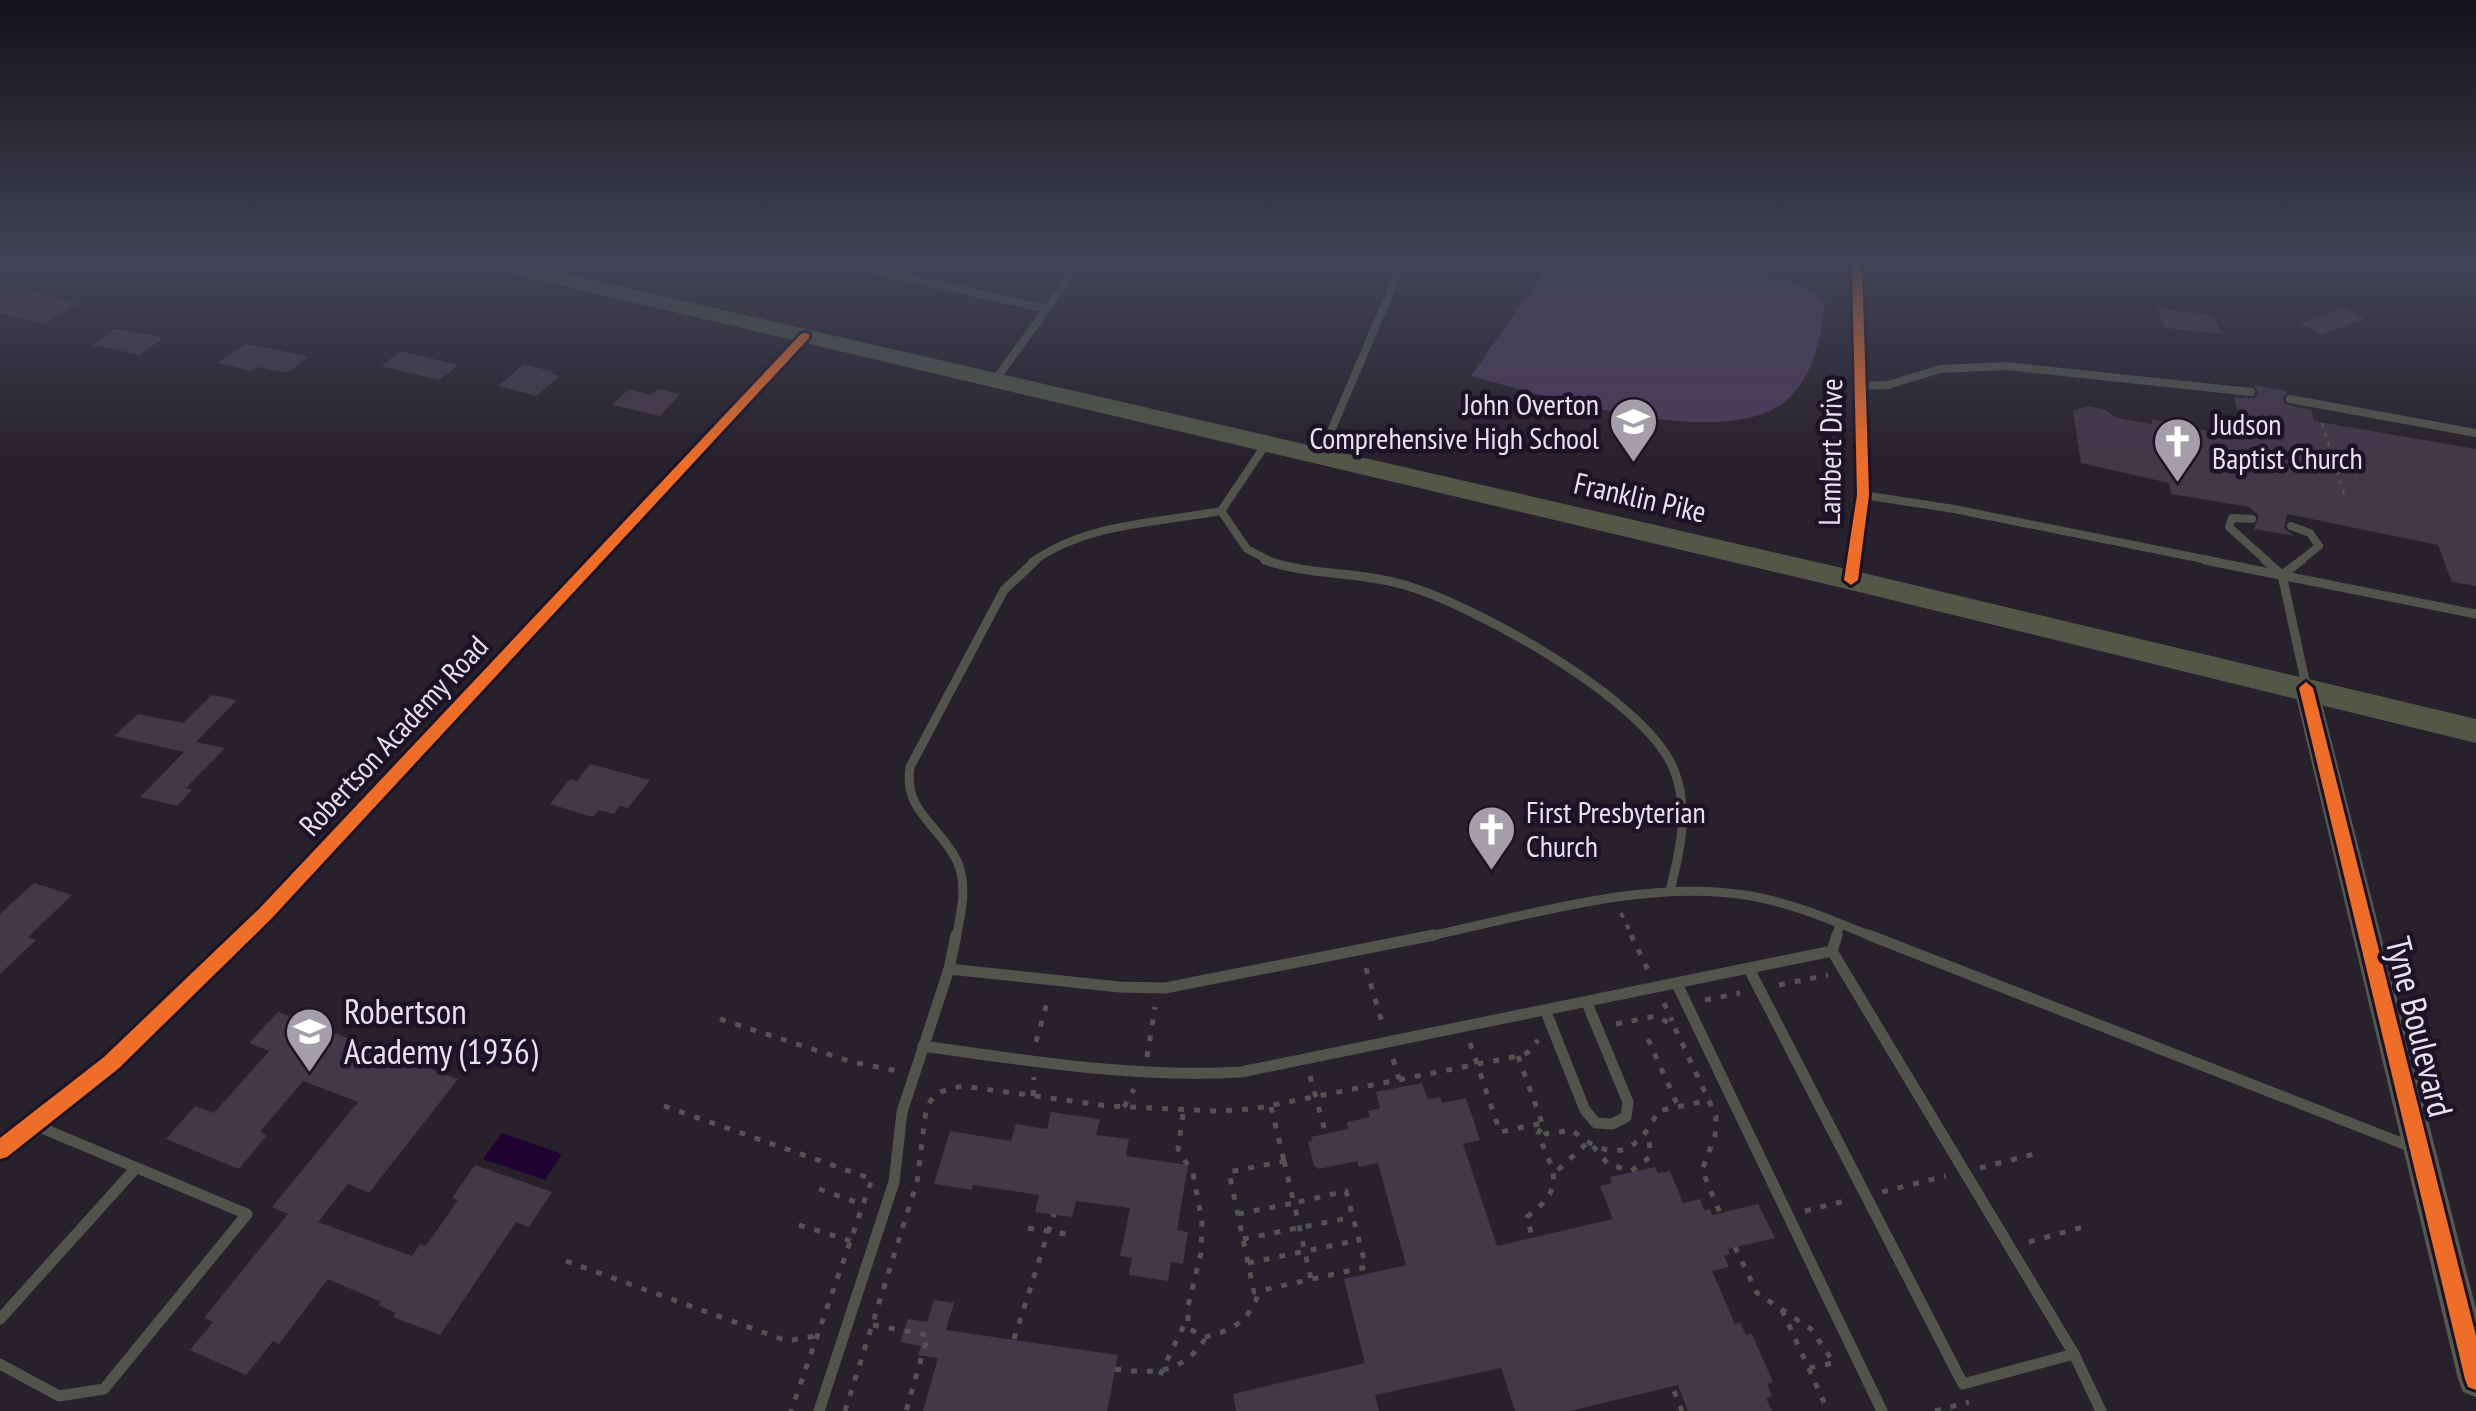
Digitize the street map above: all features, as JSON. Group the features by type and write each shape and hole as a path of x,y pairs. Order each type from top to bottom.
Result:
{"main road":[{"name":"Franklin Pike","path":"780,330 1851,580 2476,731"}],"street":[{"name":"Lambert Drive","path":"1851,580 1862,495 1859,330"},
{"name":"Robertson Academy Road","path":"0,1150 36,1126 111,1063 265,914 806,336"},
{"name":"Tyne Boulevard","path":"2306,688 2476,1379"}],"lane":[{"path":"995,380 1031,330"},
{"path":"1320,457 1374,330"},
{"path":"1860,386 1888,386 1940,370 2006,366 2251,392"},
{"path":"2290,400 2476,432"},
{"path":"818,1411 894,1182 902,1112 949,968 963,903 961,875 952,852 910,796 907,779 914,756 996,603 1024,566 1068,538 1110,527 1221,511 1266,444"},
{"path":"1862,495 1964,511 2476,614"},
{"path":"1221,511 1243,546 1260,557 1282,565 1390,581 1431,595 1498,629 1626,709 1656,738 1678,781 1683,816 1670,891"},
{"path":"2252,518 2232,518 2229,527 2282,575 2306,688"},
{"path":"2282,575 2318,546 2310,533 2291,526"},
{"path":"949,968 1158,988 1670,891 1754,896 1840,924 2417,1149"},
{"path":"1840,924 1832,951 2074,1354 2101,1411"},
{"path":"923,1046 1140,1074 1212,1076 1306,1061 1832,951"},
{"path":"1749,969 1963,1384 2074,1354"},
{"path":"1678,984 1882,1411"},
{"path":"1546,1012 1585,1110 1596,1122 1612,1124 1626,1117 1628,1102 1587,1004"},
{"path":"0,1364 59,1396 104,1389 247,1214 36,1126"},
{"path":"0,1319 135,1168"}],"path":[{"path":"2316,404 2344,494"},
{"path":"1614,900 1716,1116 1715,1136 1702,1170 1720,1213"},
{"path":"1360,949 1399,1079"},
{"path":"1033,1096 1036,1040 1053,980"},
{"path":"1123,1109 1148,1054 1158,988"},
{"path":"1597,1028 1656,1016 1674,1026"},
{"path":"720,1019 852,1062 914,1074"},
{"path":"1466,1028 1500,1132 1542,1124 1538,1134 1556,1172"},
{"path":"844,1411 916,1182 930,1099 952,1086 1183,1114 1270,1106 1527,1054 1537,1040 1556,1036"},
{"path":"1648,1039 1678,1106"},
{"path":"1306,1061 1325,1131"},
{"path":"664,1106 872,1179 791,1411"},
{"path":"1270,1106 1311,1279"},
{"path":"1160,1375 1186,1324 1202,1236 1200,1204 1190,1162 1178,1149 1183,1114"},
{"path":"1532,1233 1527,1217 1549,1201 1556,1172 1590,1144 1608,1164 1631,1171 1643,1166 1650,1157 1649,1134"},
{"path":"1788,1215 2038,1153"},
{"path":"1237,1215 1346,1192 1366,1266 1254,1292 1237,1215 1229,1172 1284,1160"},
{"path":"819,1189 864,1204"},
{"path":"1014,1339 1054,1214"},
{"path":"1243,1239 1353,1216"},
{"path":"800,1225 851,1241"},
{"path":"2010,1247 2083,1227"},
{"path":"1028,1228 1072,1234"},
{"path":"1248,1263 1359,1240"},
{"path":"1736,1247 1757,1294 1810,1329 1834,1363 1808,1368"},
{"path":"566,1260 787,1341 820,1335"},
{"path":"1186,1324 1206,1337 1228,1331 1243,1320 1259,1291"},
{"path":"1782,1310 1828,1411"},
{"path":"873,1325 928,1335 906,1411"},
{"path":"1115,1369 1160,1375 1190,1361 1206,1337"},
{"path":"1674,1391 1682,1411"}],"shaded area":[{"path":"1503,330 1820,330 1812,363 1792,395 1765,413 1728,421 1685,422 1638,416 1471,376"},
{"path":"502,1133 562,1154 545,1180 483,1159"}],"building":[{"path":"113,330 163,338 140,355 92,345"},
{"path":"2183,330 2220,330 2222,334"},
{"path":"245,344 308,357 287,373 257,367 251,371 218,363"},
{"path":"401,351 458,365 439,380 381,366"},
{"path":"524,364 560,376 536,396 498,386"},
{"path":"2254,385 2288,391 2283,397 2284,404 2311,410 2314,421 2476,449 2476,586 2452,582 2438,545 2287,514 2284,528 2294,536 2254,529 2259,516 2249,507 2171,494 2169,483 2081,463 2073,411 2087,406 2104,409 2117,418 2152,424 2152,419 2244,439 2234,398 2255,398 2258,392"},
{"path":"629,389 651,395 657,389 680,394 660,416 612,405"},
{"path":"212,695 237,700 196,742 225,748 186,788 192,790 177,806 140,797 184,752 114,736 138,714 183,723"},
{"path":"590,764 650,780 628,808 620,806 614,814 599,810 593,817 550,804 570,779 577,781"},
{"path":"34,883 72,895 28,937 36,940 0,974 0,914"},
{"path":"278,1012 458,1079 369,1193 348,1184 318,1222 412,1256 420,1244 426,1246 458,1200 452,1198 475,1165 552,1192 529,1227 516,1222 440,1335 393,1317 396,1313 378,1305 381,1302 328,1279 279,1344 273,1341 246,1375 190,1350 213,1322 204,1318 288,1214 272,1207 358,1102 303,1081 260,1132 267,1135 239,1169 166,1139 195,1106 214,1113 269,1051 249,1043"},
{"path":"1422,1083 1428,1099 1440,1097 1442,1103 1466,1098 1480,1140 1463,1144 1497,1246 1613,1219 1600,1186 1612,1183 1610,1177 1655,1167 1658,1173 1670,1171 1683,1203 1700,1199 1704,1210 1710,1209 1712,1215 1758,1204 1775,1238 1728,1249 1730,1254 1724,1256 1729,1267 1712,1271 1735,1324 1740,1322 1746,1335 1752,1334 1773,1382 1767,1384 1772,1396 1766,1398 1772,1411 1688,1411 1678,1385 1570,1411 1515,1411 1501,1368 1375,1395 1379,1411 1236,1411 1233,1394 1365,1363 1344,1279 1406,1265 1378,1163 1359,1167 1357,1161 1319,1169 1314,1166 1308,1142 1311,1137 1348,1129 1347,1122 1370,1117 1368,1111 1380,1108 1376,1092"},
{"path":"1051,1112 1100,1119 1096,1135 1129,1139 1126,1156 1188,1165 1177,1230 1188,1232 1183,1264 1171,1262 1168,1281 1129,1275 1132,1258 1120,1256 1130,1208 1076,1201 1072,1217 1035,1212 1039,1195 973,1185 972,1190 934,1184 950,1131 1011,1141 1016,1124 1047,1129"},
{"path":"934,1300 954,1303 946,1330 1118,1355 1107,1411 923,1411 938,1358 918,1355 921,1346 900,1342 908,1319 927,1322"}],"cycle path":[{"path":"1851,580 1863,495 1859,330"},
{"path":"0,1150 111,1063 265,914 805,336"},
{"path":"2306,688 2476,1379"}],"place":[{"name":"John Overton Comprehensive High School","path":"1634,464"},
{"name":"Judson Baptist Church","path":"2177,484"},
{"name":"First Presbyterian Church","path":"1491,872"},
{"name":"Robertson Academy (1936)","path":"309,1074"}]}
